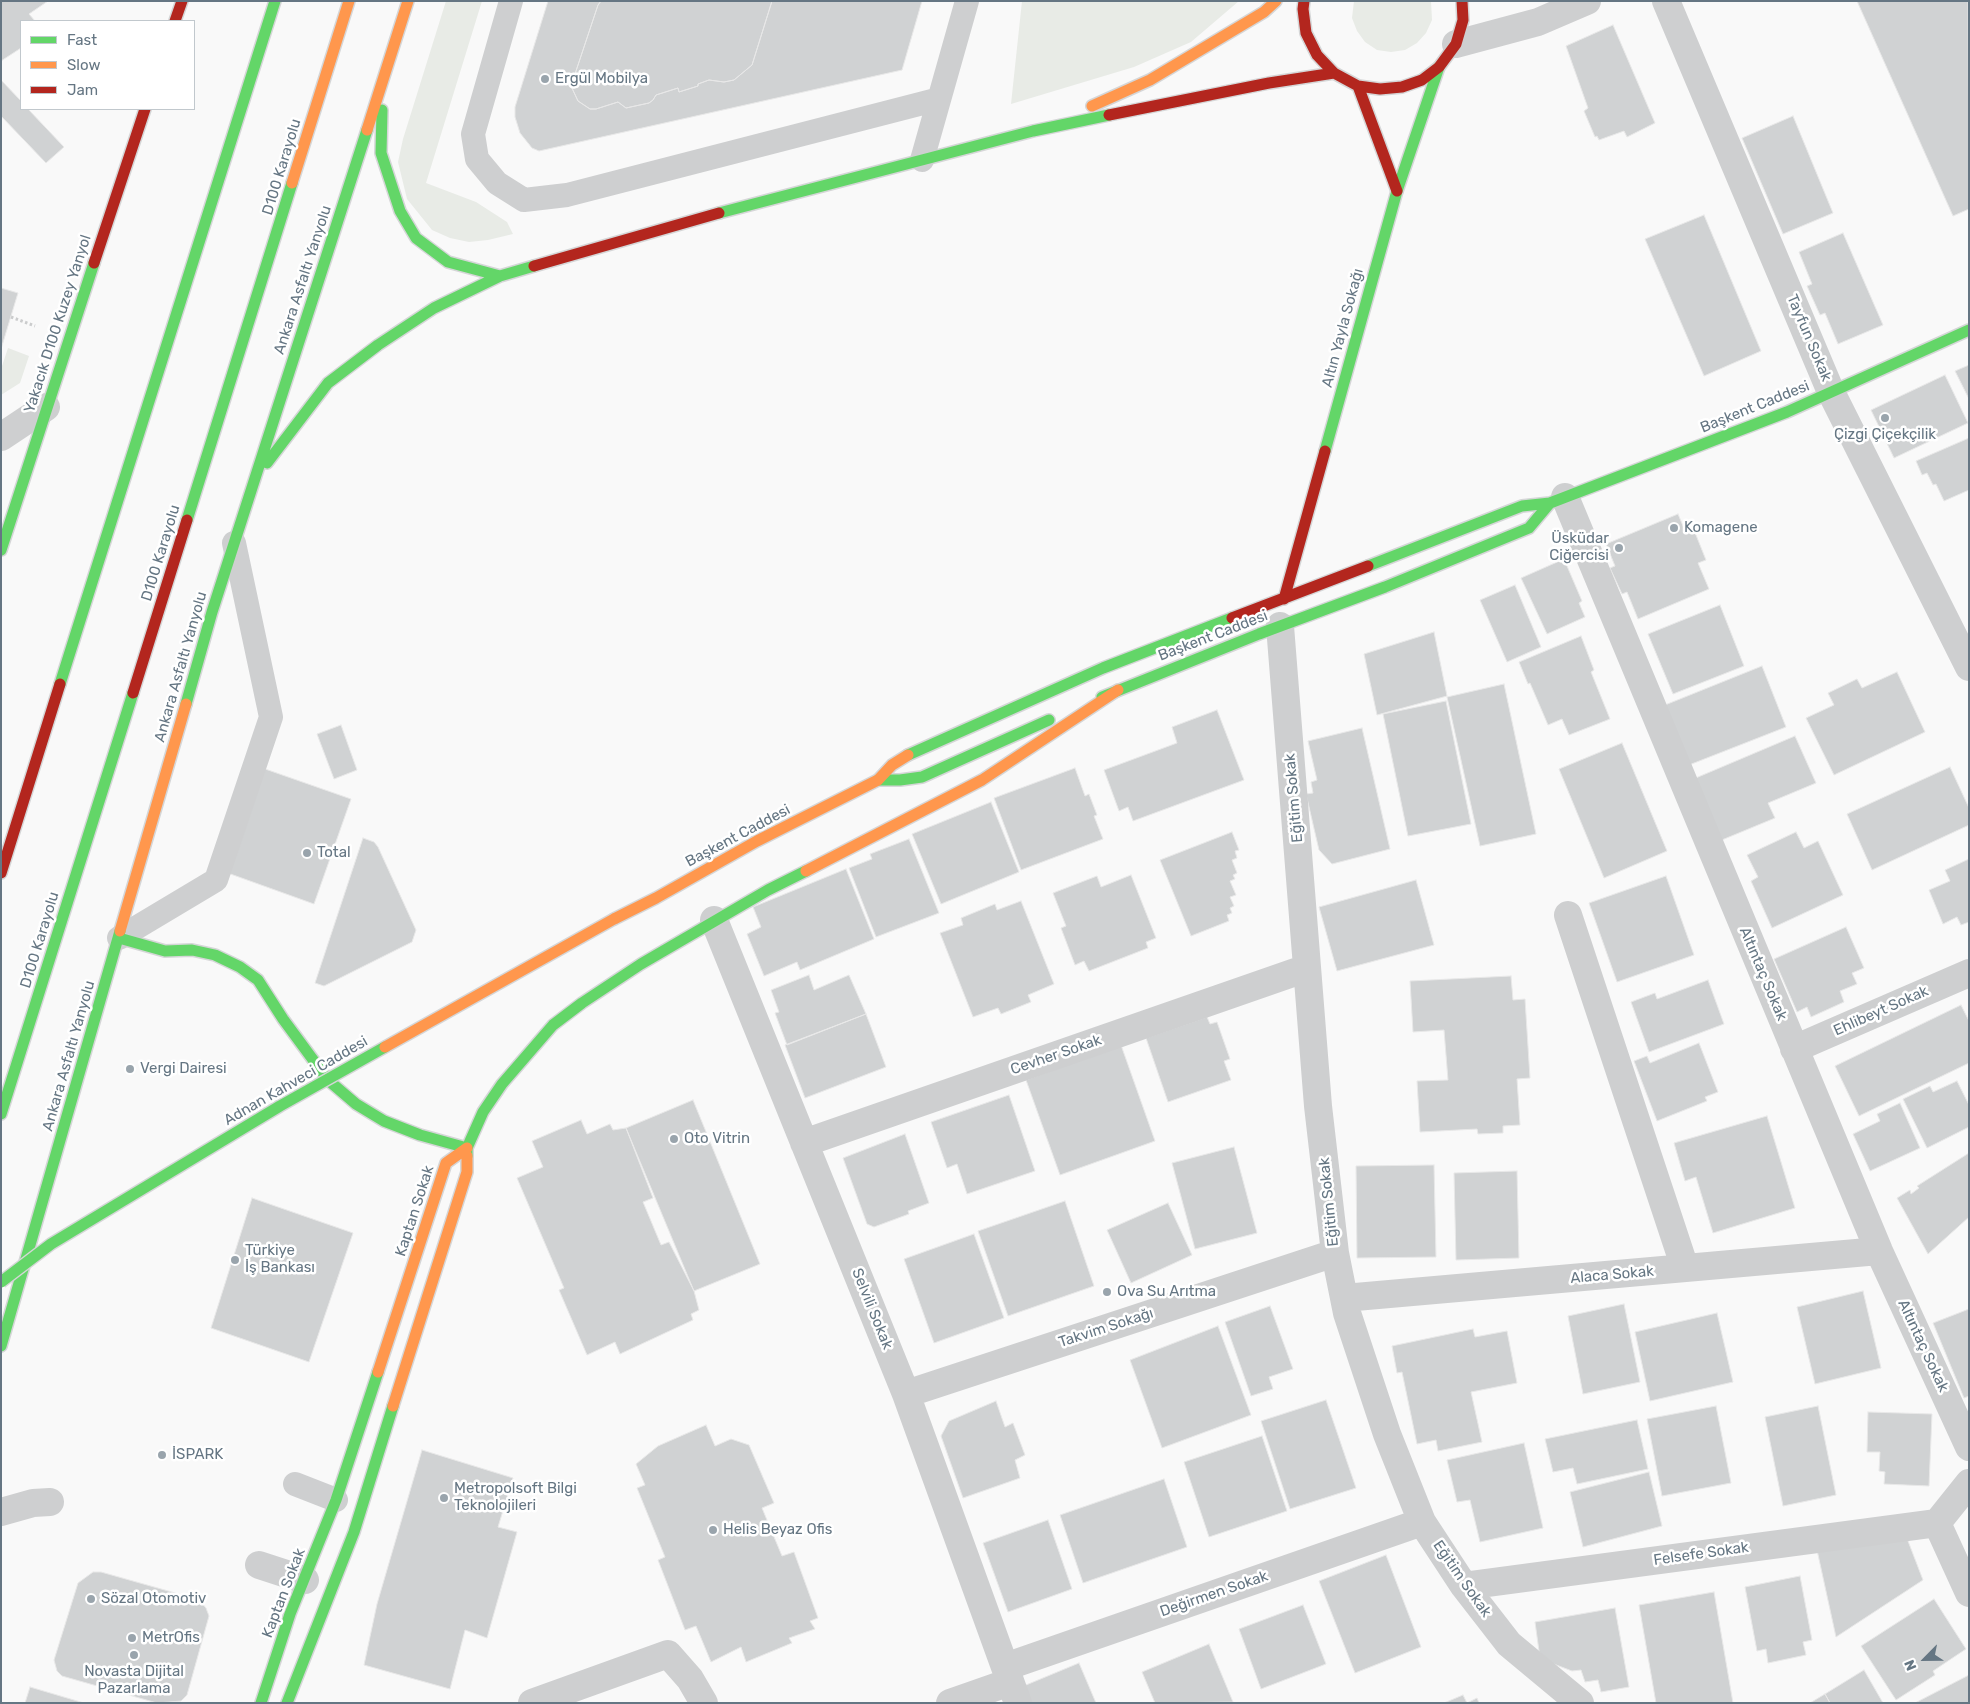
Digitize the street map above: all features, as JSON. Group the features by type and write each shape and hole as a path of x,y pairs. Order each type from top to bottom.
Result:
{"main road":[{"path":"175,20 182,1"},
{"path":"1,873 274,1"},
{"name":"D100 Karayolu","path":"1,1114 350,1"},
{"name":"Ankara Asfaltı Yanyolu","path":"1,1346 212,612 408,1"},
{"path":"1033,131 1150,80 1264,12 1276,1"},
{"path":"1304,1 1303,10 1306,33 1317,55 1334,73 1358,86 1380,90 1402,87 1422,80 1439,66 1456,44 1463,20 1462,1"},
{"name":"Altın Yayla Sokağı","path":"1284,599 1397,190 1439,66"},
{"path":"254,480 328,383 378,345 434,308 500,276 758,202 1033,131 1143,107 1269,83 1334,73"},
{"path":"383,78 381,153 400,211 416,238 448,262 500,276"},
{"path":"1358,86 1397,190"},
{"name":"Yakacık D100 Kuzey Yanyol","path":"1,550 46,407 146,110"},
{"name":"Başkent Caddesi","path":"614,919 656,898 756,841 878,780 892,765 912,752 1103,668 1522,506 1557,500 1787,412 1969,330"},
{"name":"Başkent Caddesi","path":"878,780 922,777 1118,690 1385,587 1529,528 1557,500"},
{"path":"287,1703 354,1532 467,1172 467,1148 483,1112 502,1084 553,1025 633,969 768,890 982,780 1118,690"},
{"name":"Adnan Kahveci Caddesi","path":"1,1282 51,1244 272,1111 614,919"},
{"path":"119,938 165,951 192,950 208,953 240,967 258,980 283,1019 328,1080 356,1104 384,1121 420,1135 467,1148"},
{"name":"Kaptan Sokak","path":"260,1703 290,1614 336,1500 446,1163 467,1148"}],"street":[{"path":"1456,44 1538,22 1587,1"},
{"name":"Tayfun Sokak","path":"1666,1 1832,392 1969,667"},
{"path":"1,437 46,407"},
{"name":"Altıntaç Sokak","path":"1557,500 1879,1251 1969,1447"},
{"name":"Eğitim Sokak","path":"1280,626 1318,1106 1335,1253 1347,1314 1387,1434 1422,1522 1464,1586 1509,1644 1580,1703"},
{"path":"1568,915 1685,1268"},
{"name":"Selvili Sokak","path":"714,920 906,1394 1011,1684"},
{"name":"Cevher Sokak","path":"804,1142 1307,968"},
{"name":"Ehlibeyt Sokak","path":"1794,1049 1969,973"},
{"name":"Alaca Sokak","path":"1344,1298 1879,1251"},
{"name":"Takvim Sokağı","path":"906,1394 1335,1253"},
{"path":"1969,1483 1937,1523 1969,1593"},
{"path":"1,1512 33,1503 50,1502"},
{"name":"Değirmen Sokak","path":"950,1703 1011,1684 1422,1522"},
{"name":"Felsefe Sokak","path":"1464,1586 1937,1523"},
{"path":"259,1565 304,1580"},
{"path":"532,1703 668,1654 690,1679 704,1703"}],"lane":[{"path":"511,1 473,134 477,159 497,183 524,200 567,195 939,99"},
{"path":"922,160 967,1"},
{"path":"119,938 216,880 272,717 234,543"},
{"path":"295,1484 336,1500"}],"shaded area":[{"path":"446,1 482,1 426,183 476,202 507,222 513,234 488,240 469,242 450,238 432,230 407,199 398,162 403,139"},
{"path":"1022,1 1239,1 1191,42 1134,67 1011,104"},
{"path":"1354,1 1431,1 1432,20 1426,33 1417,43 1405,50 1391,52 1377,50 1365,42 1357,31 1352,18"},
{"path":"8,348 29,356 20,383 1,395 1,369"}],"building":[{"path":"1,1 48,1 29,14 34,20 20,20 20,49 1,61"},
{"path":"548,1 601,1 571,86 578,101 590,109 596,109 618,102 626,108 649,103 656,95 678,88 679,92 709,80 724,82 734,80 752,65 772,1 922,1 902,70 539,151 532,148 520,133 515,117 515,107"},
{"path":"601,1 772,1 752,65 734,80 724,82 709,80 679,92 678,88 656,95 649,103 626,108 618,102 590,109 578,101 571,86"},
{"path":"1857,1 1968,1 1969,209 1953,216"},
{"path":"1613,25 1655,123 1627,137 1624,131 1599,140 1597,136 1595,137 1584,111 1588,108 1566,46"},
{"path":"1,80 20,100 20,110 29,110 64,147 46,163 1,116"},
{"path":"1793,116 1833,213 1783,234 1742,138"},
{"path":"1704,215 1761,351 1704,376 1645,239"},
{"path":"1843,233 1883,325 1838,344 1825,313 1820,315 1807,286 1812,284 1799,252"},
{"path":"1,288 18,293 1,349"},
{"path":"1969,365 1969,399 1955,371"},
{"path":"1945,375 1968,423 1894,458 1871,410"},
{"path":"1969,438 1969,490 1944,501 1936,484 1933,485 1927,473 1922,475 1916,461"},
{"path":"1678,514 1686,533 1694,530 1706,560 1698,563 1709,589 1638,619 1627,592 1622,594 1610,568 1615,566 1606,544"},
{"path":"1564,559 1582,601 1579,603 1585,617 1547,634 1521,578"},
{"path":"1515,585 1541,647 1507,662 1480,600"},
{"path":"1720,605 1744,666 1673,694 1648,634"},
{"path":"1434,632 1447,696 1377,715 1364,654"},
{"path":"1581,636 1594,670 1591,672 1610,719 1569,735 1562,719 1548,725 1519,662"},
{"path":"1762,666 1786,727 1689,765 1665,705"},
{"path":"1897,672 1925,732 1834,775 1806,718 1834,705 1828,693 1857,679 1862,688"},
{"path":"1504,684 1536,834 1480,846 1447,697"},
{"path":"1446,701 1471,824 1408,836 1383,714"},
{"path":"1217,710 1244,780 1133,821 1128,807 1119,811 1104,770 1177,743 1172,727"},
{"path":"341,725 357,770 334,779 317,734"},
{"path":"1362,728 1390,849 1332,864 1319,850 1306,794 1313,793 1311,782 1317,780 1308,741"},
{"path":"1795,736 1816,783 1768,803 1775,818 1717,842 1691,780"},
{"path":"1622,743 1667,851 1604,878 1559,769"},
{"path":"248,763 351,799 314,904 211,867"},
{"path":"1950,767 1969,808 1969,825 1872,870 1847,814"},
{"path":"1075,768 1085,796 1089,794 1097,815 1094,816 1103,839 1021,870 994,798"},
{"path":"991,802 1019,872 941,904 912,834"},
{"path":"1232,832 1239,850 1235,851 1237,858 1232,860 1237,873 1233,875 1235,879 1230,881 1236,895 1230,897 1234,906 1230,908 1232,913 1227,915 1229,921 1191,936 1160,860"},
{"path":"1796,832 1804,848 1818,841 1843,895 1772,928 1751,881 1758,877 1747,855"},
{"path":"363,838 374,842 378,847 416,930 412,942 324,986 315,983"},
{"path":"909,839 939,913 876,937 849,868 872,859 870,854"},
{"path":"1969,859 1969,922 1961,925 1957,917 1943,924 1929,890 1950,881 1945,870"},
{"path":"846,869 874,939 800,970 797,962 764,976 747,934 761,927 753,907"},
{"path":"1131,875 1156,938 1146,942 1148,948 1089,971 1084,961 1075,965 1061,928 1066,926 1053,893 1097,876 1101,887"},
{"path":"1666,876 1694,955 1617,982 1589,903"},
{"path":"1416,880 1434,945 1337,971 1319,907"},
{"path":"1021,901 1054,984 1028,995 1031,1002 1001,1014 998,1008 973,1017 940,933 963,925 961,918 995,904 997,910"},
{"path":"1846,927 1864,968 1852,973 1857,984 1840,991 1844,1002 1811,1017 1807,1007 1797,1012 1774,959"},
{"path":"809,975 814,990 849,975 866,1014 787,1045 775,1013 779,1012 771,990"},
{"path":"1511,976 1513,1000 1525,999 1530,1078 1517,1079 1520,1125 1503,1126 1503,1133 1478,1134 1477,1129 1420,1132 1417,1081 1448,1080 1444,1030 1413,1032 1410,981"},
{"path":"1708,980 1724,1024 1649,1052 1631,1002 1655,993 1657,999"},
{"path":"1961,1005 1969,1021 1969,1063 1859,1116 1835,1066"},
{"path":"866,1014 886,1067 805,1098 785,1045"},
{"path":"1207,1017 1210,1024 1217,1022 1230,1059 1224,1061 1231,1080 1168,1102 1146,1038"},
{"path":"1699,1043 1718,1092 1705,1097 1707,1101 1657,1121 1634,1061 1647,1056 1650,1063"},
{"path":"1121,1045 1155,1141 1060,1175 1026,1080"},
{"path":"1957,1081 1969,1105 1969,1127 1927,1148 1903,1099 1930,1086 1933,1092"},
{"path":"1009,1095 1035,1171 967,1194 957,1164 947,1168 931,1122"},
{"path":"693,1100 760,1264 694,1291 626,1128"},
{"path":"1900,1103 1920,1148 1870,1171 1853,1134 1880,1121 1877,1114"},
{"path":"1767,1116 1795,1208 1713,1233 1696,1177 1685,1181 1674,1143"},
{"path":"581,1120 587,1134 610,1124 613,1130 626,1128 653,1198 643,1202 661,1245 669,1242 694,1291 699,1310 691,1314 693,1320 620,1354 615,1342 587,1355 559,1290 564,1288 517,1178 543,1167 532,1141"},
{"path":"905,1134 929,1203 908,1211 909,1214 874,1227 867,1224 843,1158"},
{"path":"1234,1147 1257,1233 1195,1249 1172,1163"},
{"path":"1969,1153 1969,1217 1928,1254 1897,1198 1910,1190 1911,1194 1919,1188 1917,1186"},
{"path":"1434,1165 1436,1257 1357,1258 1356,1166"},
{"path":"1517,1171 1519,1258 1456,1260 1454,1173"},
{"path":"252,1198 353,1233 309,1362 211,1328"},
{"path":"1065,1201 1094,1286 1008,1316 978,1231"},
{"path":"1168,1203 1192,1255 1131,1283 1107,1230"},
{"path":"974,1234 1004,1318 934,1343 904,1259"},
{"path":"1863,1291 1881,1368 1815,1384 1797,1307"},
{"path":"1624,1304 1640,1382 1583,1394 1568,1316"},
{"path":"1270,1306 1293,1369 1269,1377 1273,1389 1251,1396 1225,1322"},
{"path":"1969,1309 1969,1396 1964,1398 1933,1323"},
{"path":"1717,1313 1733,1382 1650,1401 1635,1332"},
{"path":"1218,1326 1251,1415 1162,1448 1130,1360"},
{"path":"1473,1329 1475,1337 1507,1331 1517,1383 1471,1392 1482,1442 1438,1451 1436,1440 1417,1444 1402,1372 1397,1373 1392,1346"},
{"path":"1326,1400 1356,1488 1290,1509 1261,1421"},
{"path":"996,1401 1005,1427 1013,1423 1025,1455 1015,1460 1020,1478 963,1498 941,1436 949,1421"},
{"path":"1716,1406 1731,1483 1662,1496 1647,1419"},
{"path":"1818,1406 1836,1495 1783,1506 1765,1417"},
{"path":"1868,1412 1932,1414 1929,1486 1884,1484 1885,1472 1879,1471 1880,1452 1867,1452"},
{"path":"1637,1420 1648,1469 1577,1484 1573,1468 1553,1472 1545,1439"},
{"name":"Helis Beyaz Ofis","path":"706,1425 715,1446 731,1439 749,1445 774,1503 762,1508 782,1556 794,1552 818,1618 810,1621 815,1629 789,1638 792,1643 746,1662 741,1647 711,1662 696,1626 685,1630 658,1560 665,1557 637,1488 645,1485 636,1464 658,1446"},
{"path":"1262,1436 1287,1511 1209,1537 1184,1462"},
{"path":"1524,1443 1543,1528 1480,1542 1470,1500 1457,1502 1447,1460"},
{"path":"422,1450 513,1478 498,1527 517,1532 487,1638 465,1630 450,1689 364,1665 377,1604"},
{"path":"1649,1472 1662,1526 1583,1547 1570,1492"},
{"path":"1164,1479 1187,1547 1083,1583 1060,1515"},
{"path":"1048,1520 1072,1589 1008,1612 983,1543"},
{"path":"1903,1528 1923,1580 1836,1637 1817,1550"},
{"path":"1386,1555 1421,1647 1355,1673 1319,1581"},
{"name":"MetrOfis","path":"93,1572 101,1572 193,1598 200,1601 206,1608 209,1616 187,1695 181,1701 157,1703 62,1676 57,1671 54,1660 78,1583"},
{"path":"1800,1576 1812,1640 1803,1642 1806,1655 1768,1663 1766,1649 1757,1651 1745,1587"},
{"path":"1714,1592 1733,1703 1656,1703 1639,1605"},
{"path":"1934,1599 1966,1649 1933,1671 1935,1675 1896,1700 1861,1646"},
{"path":"1303,1605 1326,1664 1261,1689 1239,1629"},
{"path":"1615,1608 1629,1687 1601,1692 1598,1680 1585,1682 1581,1670 1572,1671 1546,1661 1539,1651 1535,1622"},
{"path":"1209,1644 1233,1702 1155,1703 1142,1672"},
{"path":"1079,1663 1096,1703 1020,1703 1014,1690"},
{"path":"1864,1670 1883,1703 1830,1703 1825,1694"},
{"path":"1969,1675 1969,1703 1915,1703"},
{"path":"30,1687 84,1703 25,1703"},
{"path":"1825,1694 1830,1703 1810,1703"},
{"path":"1463,1695 1467,1703 1444,1703"},
{"path":"1477,1698 1479,1703 1467,1703"}],"traffic: fast":[{"path":"60,684 275,1"},
{"path":"1325,451 1397,191 1439,67"},
{"path":"382,110 381,153 400,211 416,238 448,262 500,276"},
{"path":"719,213 1033,131 1109,115"},
{"path":"186,704 212,612 367,130"},
{"path":"187,520 292,183"},
{"path":"1,550 94,263"},
{"path":"267,463 328,383 378,345 434,308 500,276 534,266"},
{"path":"1368,566 1522,506 1550,503 1787,412 1969,330"},
{"path":"1102,697 1259,634 1385,587 1529,528 1550,503"},
{"path":"908,755 1103,668 1232,618"},
{"path":"1,1114 133,693"},
{"path":"878,780 922,777 1049,720"},
{"path":"467,1156 467,1148 483,1112 502,1084 553,1025 582,1003 641,964 768,890 806,871"},
{"path":"1,1346 120,931"},
{"path":"119,938 165,951 192,950 215,955 240,967 258,980 283,1019 328,1080 356,1104 384,1121 420,1135 467,1148"},
{"path":"1,1282 51,1244 280,1106 385,1047"},
{"path":"261,1703 290,1614 336,1500 378,1372"},
{"path":"287,1703 354,1532 393,1406"}],"traffic: slow":[{"path":"292,183 349,1"},
{"path":"367,130 408,1"},
{"path":"1092,106 1150,80 1264,12 1276,1"},
{"path":"806,871 982,780 1118,690"},
{"path":"120,931 186,704"},
{"path":"614,919 656,898 757,841 878,780 892,765 908,755"},
{"path":"385,1047 614,919"},
{"path":"378,1372 446,1163 467,1148"},
{"path":"393,1406 467,1172 467,1156"}],"traffic: jam":[{"path":"175,20 182,1"},
{"path":"1304,1 1306,33 1317,55 1334,73 1358,86 1380,89 1402,87 1422,80 1439,67 1456,44 1463,20 1462,1"},
{"path":"1109,115 1269,83 1334,73"},
{"path":"1358,86 1397,191"},
{"path":"94,263 145,110"},
{"path":"534,266 719,213"},
{"path":"1284,599 1325,451"},
{"path":"133,693 187,520"},
{"path":"1232,618 1368,566"},
{"path":"1,873 60,684"}],"place":[{"name":"Ergül Mobilya","path":"545,79"},
{"name":"Çizgi Çiçekçilik","path":"1885,418"},
{"name":"Komagene","path":"1674,528"},
{"name":"Üsküdar Ciğercisi","path":"1619,548"},
{"name":"Total","path":"307,853"},
{"name":"Vergi Dairesi","path":"130,1069"},
{"name":"Oto Vitrin","path":"674,1139"},
{"name":"Türkiye İş Bankası","path":"235,1260"},
{"name":"Ova Su Arıtma","path":"1107,1292"},
{"name":"İSPARK","path":"162,1455"},
{"name":"Metropolsoft Bilgi Teknolojileri","path":"444,1498"},
{"name":"Helis Beyaz Ofis","path":"713,1530"},
{"name":"Sözal Otomotiv","path":"91,1599"},
{"name":"MetrOfis","path":"132,1638"},
{"name":"Novasta Dijital Pazarlama","path":"134,1655"}]}
